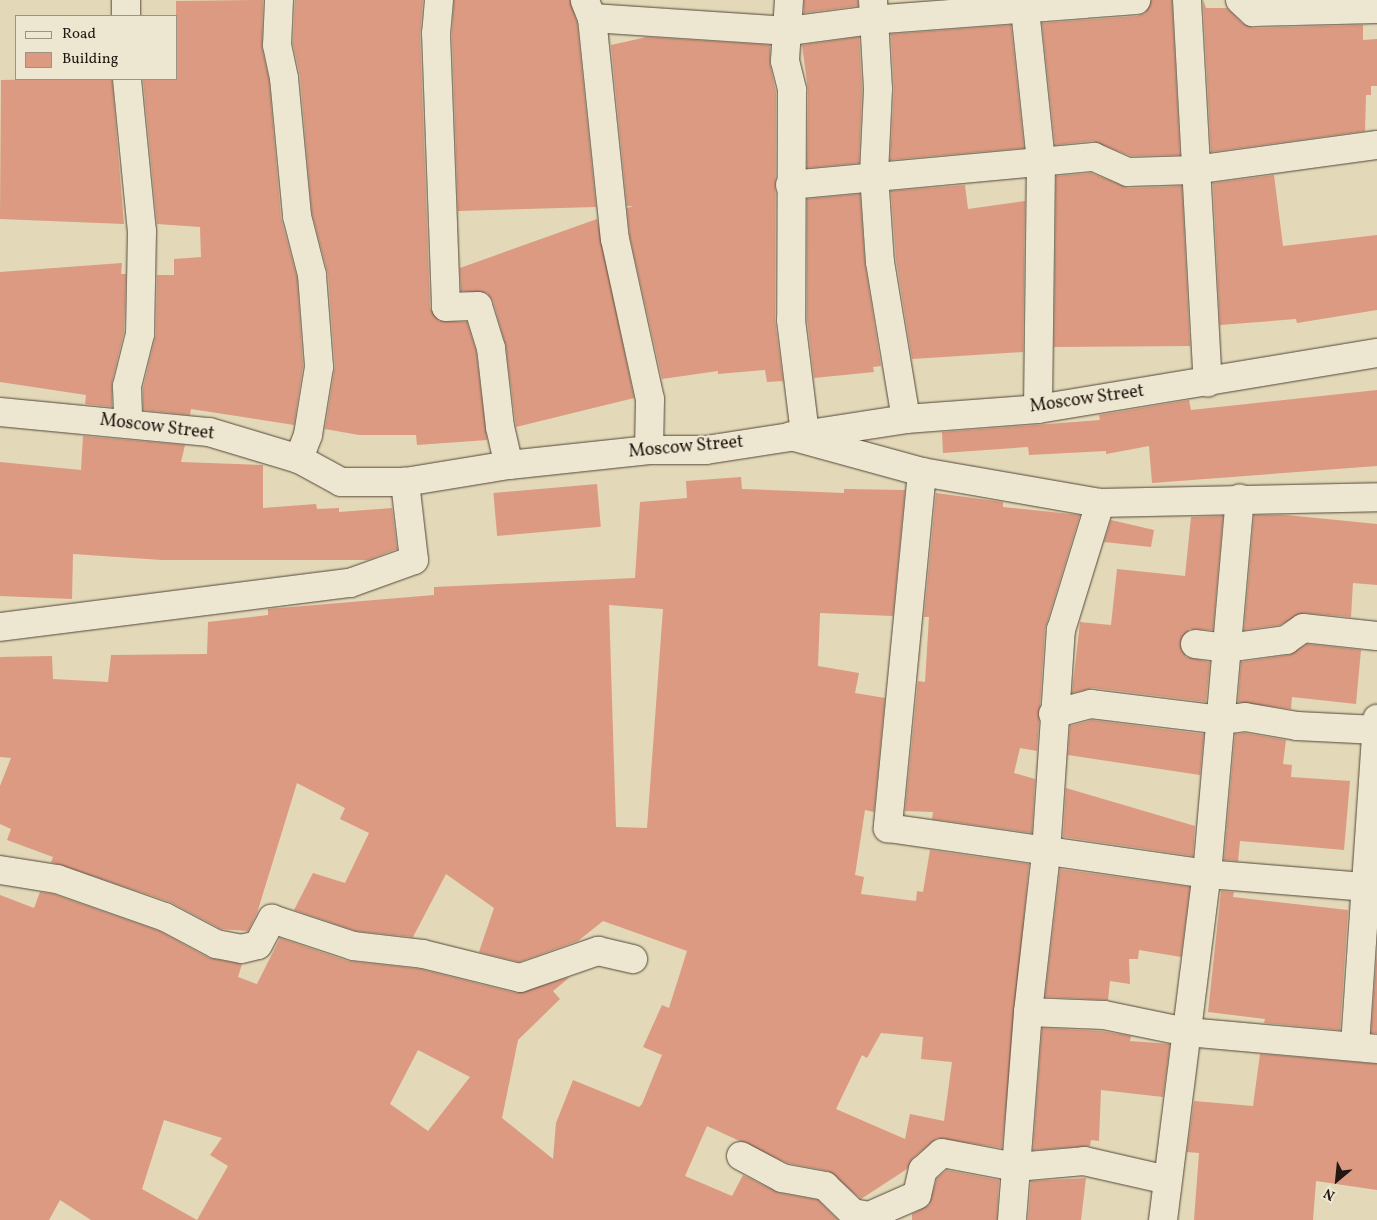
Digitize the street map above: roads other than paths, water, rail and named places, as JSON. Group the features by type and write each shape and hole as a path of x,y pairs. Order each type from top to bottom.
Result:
{"street":[{"path":"126,0 126,15"},
{"path":"279,0 277,45 284,78 297,216 312,275 319,367 308,435 299,459"},
{"path":"439,0 436,33 446,307 478,306 491,348 500,427 509,465"},
{"path":"789,0 789,31 785,61 792,90 790,185 791,320 798,435 922,472 1100,503 1240,498 1377,497"},
{"path":"648,450 650,399 615,239 589,9 789,31 872,10 1136,0"},
{"path":"1187,0 1194,170 1208,382"},
{"path":"1240,0 1253,12 1377,9"},
{"path":"1024,5 1041,163 1038,409"},
{"path":"872,10 878,89 874,175 880,262 906,419"},
{"path":"127,80 142,231 140,334 127,386 128,424"},
{"path":"790,185 874,175 1041,163 1094,157 1128,172 1194,170 1377,145"},
{"name":"Moscow Street","path":"0,412 209,432 299,459 341,482 405,482 509,465 648,450 706,450 906,419 1038,409 1377,353"},
{"path":"922,472 888,828 1046,853 1207,874 1370,887"},
{"path":"0,628 350,583 414,560 405,482"},
{"path":"1163,1220 1207,874 1240,498"},
{"path":"1012,1220 1028,1012 1046,853 1053,714 1061,630 1100,503"},
{"path":"1195,644 1227,648 1286,640 1303,628 1377,636"},
{"path":"1028,1012 1104,1015 1187,1032 1366,1047 1376,726 1297,726 1245,717 1221,720 1091,704 1053,714"},
{"path":"0,870 57,879 165,917 216,944 241,949 258,945 272,919 352,946 423,954 520,978 598,950 633,959"},
{"path":"741,1156 782,1178 825,1186 853,1213 869,1216 917,1195 923,1170 942,1153 1016,1167 1084,1161 1167,1180"}]}
